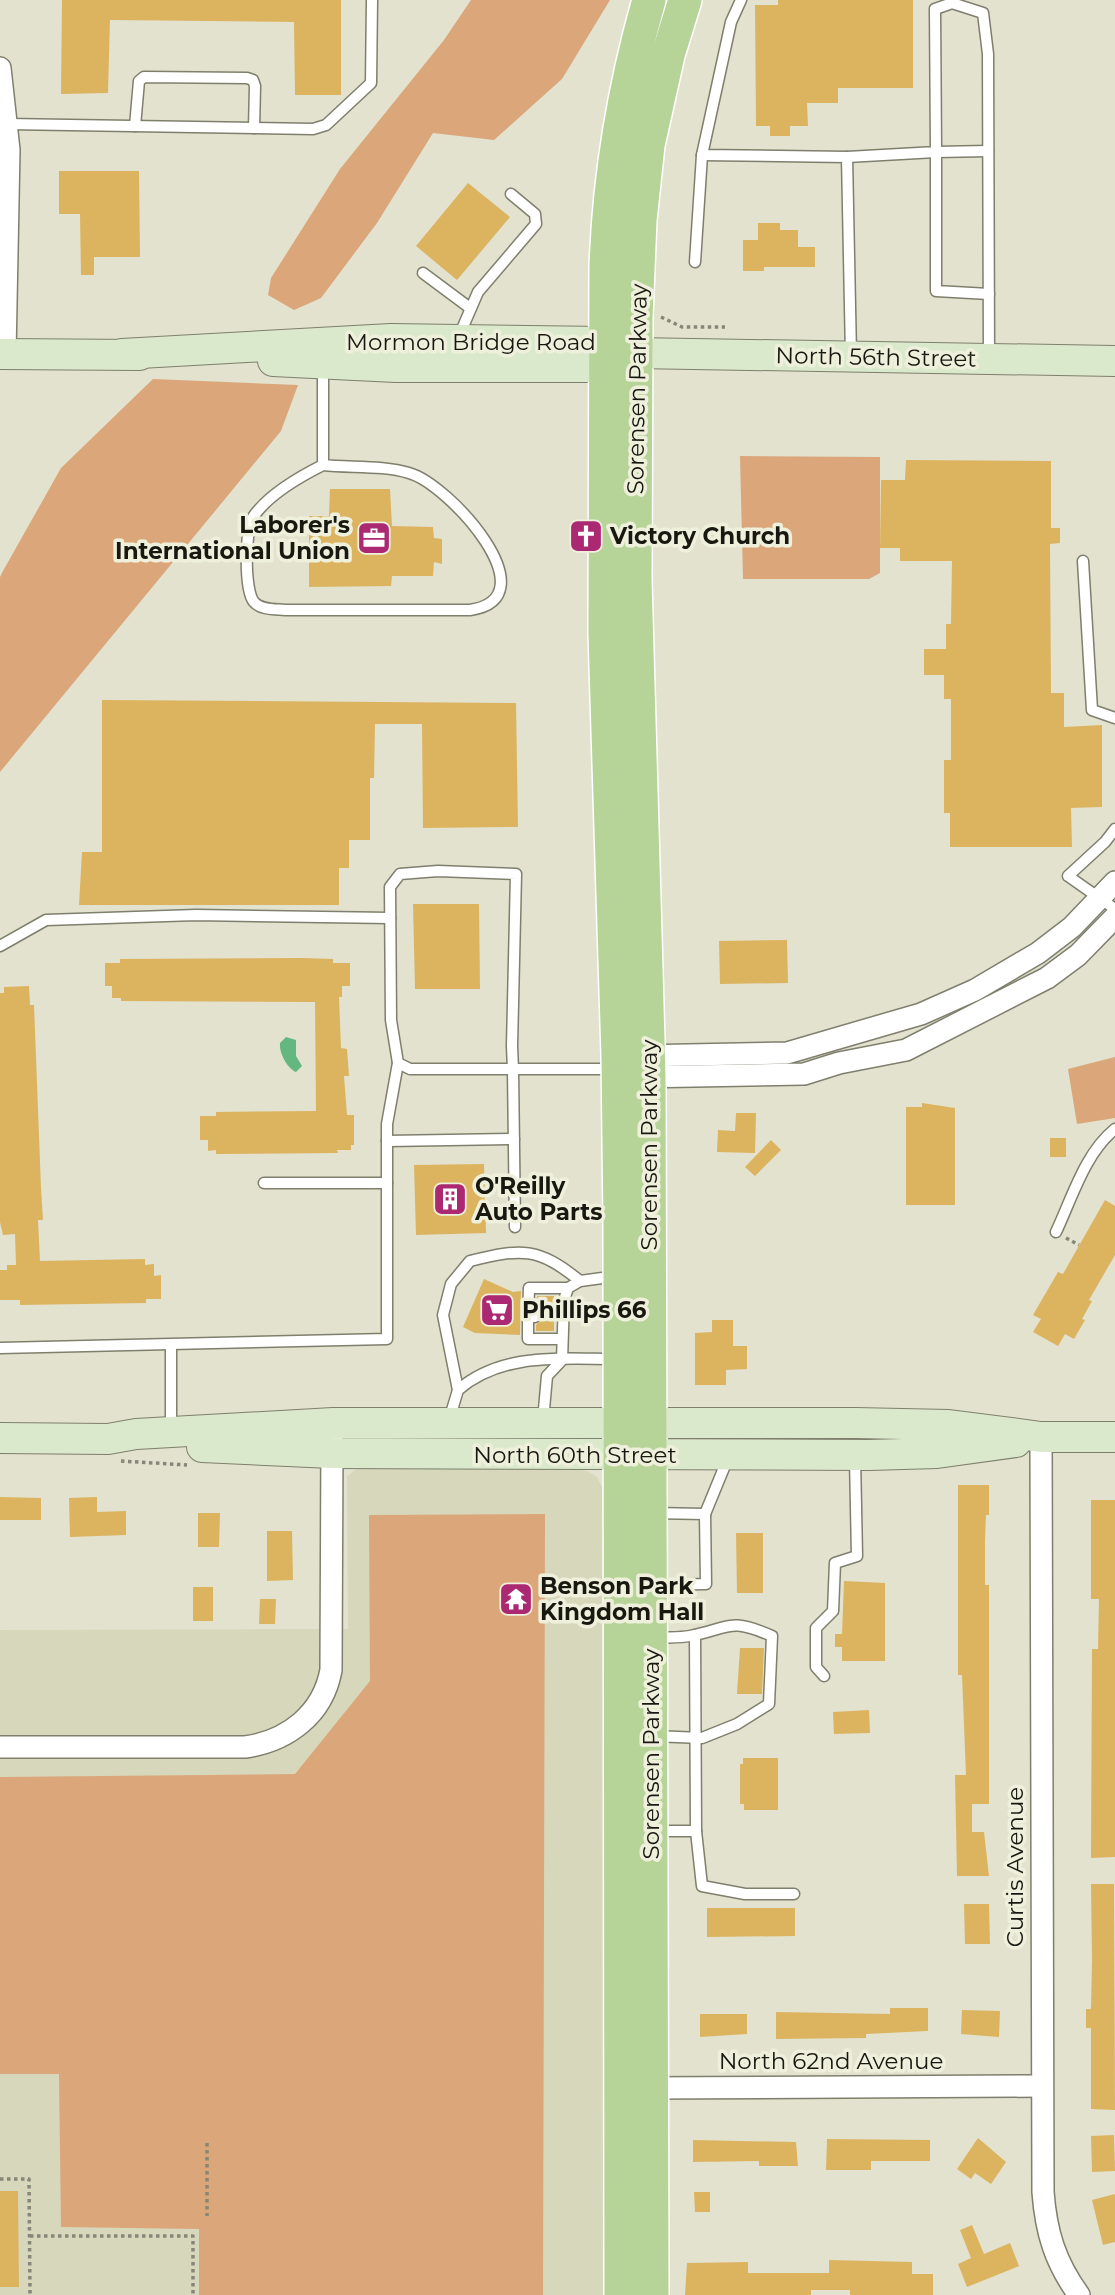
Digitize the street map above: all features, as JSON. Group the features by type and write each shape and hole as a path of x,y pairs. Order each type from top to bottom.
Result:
{"main road":[{"name":"Sorensen Parkway","path":"635,1830 651,1736 650,1513 620,1359 620,1275 631,1067 605,633 605,354 607,226 614,163 622,107 649,0"},
{"name":"Sorensen Parkway","path":"652,2295 636,2088 635,1439 631,1067 636,353 640,220 648,145 668,55 685,0"},
{"name":"Mormon Bridge Road","path":"3,354 636,353"},
{"name":"North 56th Street","path":"636,353 851,359 1115,361"},
{"name":"North 60th Street","path":"0,1438 110,1450 171,1439 333,1423 543,1423 729,1455 855,1455 948,1452 1041,1437"},
{"name":"North 60th Street","path":"171,1439 332,1453 948,1425 1041,1437 1115,1437"},
{"name":"Sorensen Parkway","path":"621,2295 636,2088"}],"street":[{"path":"0,68 7,124 3,354"},
{"path":"631,1067 787,1053 921,1014 975,990 1038,953 1110,896"},
{"path":"631,1067 804,1074 839,1063 906,1050 1047,978 1078,955 1115,917"},
{"path":"0,1747 245,1747 281,1738 307,1718 326,1690 331,1670 333,1423"},
{"name":"Curtis Avenue","path":"1041,1437 1041,2086 1045,2223 1060,2269 1074,2293"},
{"name":"North 62nd Avenue","path":"636,2088 1041,2086"}],"lane":[{"path":"7,124 313,129 326,125 371,83 372,0"},
{"path":"695,262 702,155 731,22 741,0"},
{"path":"989,294 936,291 935,9 952,4 983,13 988,54 988,151 989,294 989,358"},
{"path":"135,126 137,89 139,81 144,77 247,78 253,80 255,86 254,128"},
{"path":"702,155 847,157 988,151"},
{"path":"847,157 851,359"},
{"path":"459,354 470,308 478,292 536,224 535,214 511,194"},
{"path":"423,272 470,308"},
{"path":"322,353 323,465"},
{"path":"323,465 410,473 432,485 463,510 488,547 499,568 502,582 499,593 485,608 470,610 285,610 258,606 252,600 248,588 248,535 253,518 298,478 323,465"},
{"path":"1083,561 1092,710 1115,718"},
{"path":"1110,896 1068,876 1105,842 1115,829"},
{"path":"0,1348 387,1339 387,1124 398,1063 391,1020 390,887 400,874 438,871 516,874 513,1069 515,1227"},
{"path":"0,946 46,920 197,915 390,918"},
{"path":"398,1063 410,1069 631,1067"},
{"path":"1056,1232 1100,1143 1115,1129"},
{"path":"387,1141 514,1139"},
{"path":"264,1183 387,1184"},
{"path":"449,1423 458,1390 443,1315 450,1284 470,1261 530,1251 559,1263 580,1281"},
{"path":"562,1339 528,1339 532,1317 529,1288 568,1288 580,1281 620,1275"},
{"path":"543,1423 547,1376 562,1360 559,1316 568,1288"},
{"path":"170,1345 171,1439"},
{"path":"458,1390 475,1375 491,1367 516,1362 620,1359"},
{"path":"650,1585 706,1584 705,1514 729,1455"},
{"path":"824,1676 816,1667 816,1628 833,1611 835,1563 857,1556 855,1455"},
{"path":"650,1513 705,1514"},
{"path":"650,1638 695,1634 722,1625 750,1626 772,1636 769,1704 737,1724 695,1738 651,1736"},
{"path":"695,1634 696,1831 702,1886 745,1895 794,1895"},
{"path":"635,1830 696,1831"}],"path":[{"path":"661,317 682,327 725,327"},
{"path":"110,1450 195,1465"},
{"path":"207,2143 207,2216"},
{"path":"0,2179 29,2179 30,2295"},
{"path":"30,2235 193,2236 193,2295"}],"shaded area":[{"path":"471,0 610,0 562,79 494,140 433,133 377,223 321,298 294,310 268,295 271,278 340,169 444,40"},
{"path":"153,379 298,385 281,431 0,772 0,577 61,468"},
{"path":"740,456 880,457 880,573 869,579 743,579"},
{"path":"286,1037 296,1040 296,1056 302,1066 296,1072 282,1056 280,1043"},
{"path":"1115,1057 1115,1118 1077,1124 1068,1069"},
{"path":"358,1468 562,1468 587,1471 597,1477 602,1487 605,2295 0,2295 0,1630 348,1629 347,1476"},
{"path":"545,1514 543,2295 199,2295 199,2229 61,2227 59,2074 0,2074 0,1777 295,1774 370,1681 369,1515"}],"building":[{"path":"62,0 341,0 341,95 295,95 294,22 110,20 108,93 61,94"},
{"path":"778,0 913,0 913,88 838,88 838,103 807,103 808,126 790,126 790,136 770,136 770,126 756,126 755,5 778,5"},
{"path":"59,171 139,171 140,257 94,257 94,275 81,275 80,214 59,214"},
{"path":"468,183 510,217 457,280 416,246"},
{"path":"758,223 780,223 780,230 798,230 798,247 815,247 815,267 764,267 764,271 743,271 743,240 758,240"},
{"path":"906,460 1051,461 1051,528 1060,528 1060,543 1050,544 1051,693 1064,693 1064,727 1102,725 1102,807 1071,808 1072,847 950,847 950,813 944,813 944,760 951,760 951,699 944,699 944,675 924,675 924,649 946,649 946,624 951,624 952,561 900,561 900,548 880,548 881,480 905,480"},
{"name":"Laborer's International Union","path":"330,489 390,489 392,526 433,527 434,538 442,539 442,564 434,562 433,576 392,576 391,586 309,587 309,516 329,516"},
{"path":"102,700 516,703 518,827 423,828 422,724 375,724 374,778 370,778 370,840 349,840 349,868 339,868 339,905 79,905 82,852 102,852"},
{"path":"413,904 479,904 480,989 415,989"},
{"path":"787,940 788,983 720,984 719,941"},
{"path":"120,959 333,959 333,963 350,963 350,986 342,986 342,997 339,997 341,1048 347,1049 349,1076 344,1076 347,1115 354,1115 354,1145 351,1145 351,1150 337,1150 338,1153 216,1154 216,1150 208,1151 208,1140 200,1140 200,1116 216,1116 216,1112 316,1111 315,1002 121,1001 121,998 112,998 112,986 105,986 105,963 120,963"},
{"path":"29,986 30,1005 34,1005 43,1220 38,1220 40,1261 145,1259 145,1265 154,1264 154,1276 161,1275 161,1299 146,1299 146,1303 20,1305 20,1300 0,1300 0,1270 7,1270 7,1265 16,1265 15,1234 3,1235 0,1222 0,993 4,993 4,987"},
{"path":"922,1103 955,1108 955,1205 906,1205 906,1107 922,1107"},
{"path":"736,1113 756,1113 755,1153 717,1152 718,1130 735,1131"},
{"path":"1050,1138 1066,1138 1066,1157 1050,1157"},
{"path":"771,1140 781,1150 755,1176 745,1167"},
{"name":"O'Reilly Auto Parts","path":"484,1164 486,1233 416,1235 414,1165"},
{"path":"1105,1200 1115,1206 1115,1255 1089,1300 1092,1301 1082,1319 1085,1320 1074,1339 1065,1334 1058,1346 1033,1332 1041,1319 1033,1315 1058,1272 1063,1274"},
{"name":"Phillips 66","path":"484,1279 513,1292 521,1291 520,1335 475,1333 463,1327"},
{"path":"537,1296 554,1296 554,1331 536,1331 536,1325 543,1318 536,1309"},
{"path":"712,1320 733,1320 733,1346 747,1346 747,1369 726,1370 726,1385 695,1385 695,1333 712,1332"},
{"path":"958,1485 989,1485 985,1585 989,1585 989,1804 972,1804 972,1832 984,1832 989,1876 957,1876 955,1775 966,1775 962,1675 958,1675"},
{"path":"0,1497 41,1498 41,1520 0,1520"},
{"path":"97,1497 97,1512 126,1511 126,1535 70,1537 69,1498"},
{"path":"1091,1500 1115,1500 1115,1857 1091,1858 1092,1649 1098,1649 1099,1599 1091,1599"},
{"path":"198,1513 220,1513 219,1547 198,1547"},
{"path":"267,1531 292,1531 293,1580 267,1581"},
{"path":"736,1533 763,1533 763,1593 737,1593"},
{"path":"844,1581 885,1583 885,1661 842,1661 842,1647 835,1647 835,1634 842,1634"},
{"path":"193,1587 213,1587 213,1621 193,1621"},
{"path":"260,1599 276,1599 275,1624 259,1624"},
{"path":"740,1648 764,1648 762,1694 737,1694"},
{"path":"869,1710 870,1733 834,1734 833,1712"},
{"path":"743,1758 778,1758 778,1810 744,1810 744,1804 740,1804 740,1764 743,1764"},
{"path":"1091,1884 1114,1884 1115,2110 1091,2109 1091,2028 1086,2028 1086,2009 1091,2009"},
{"path":"964,1904 989,1904 990,1944 965,1944"},
{"path":"707,1908 795,1908 795,1936 707,1937"},
{"path":"890,2008 928,2008 928,2031 866,2034 866,2038 776,2039 776,2012 890,2014"},
{"path":"962,2010 1000,2011 999,2037 961,2034"},
{"path":"700,2014 747,2014 747,2034 700,2037"},
{"path":"1114,2135 1115,2171 1092,2172 1091,2136"},
{"path":"978,2138 1006,2162 991,2184 975,2173 971,2179 957,2169"},
{"path":"827,2139 930,2140 930,2161 871,2161 871,2170 826,2170"},
{"path":"693,2140 796,2142 798,2166 759,2166 759,2161 693,2162"},
{"path":"0,2191 18,2191 19,2287 0,2287"},
{"path":"694,2192 710,2192 710,2212 695,2212"},
{"path":"1115,2194 1115,2242 1103,2245 1092,2200"},
{"path":"972,2225 984,2254 1010,2243 1019,2266 967,2287 958,2264 971,2258 960,2230"},
{"path":"829,2260 912,2262 912,2274 933,2274 933,2295 850,2295 850,2290 811,2290 811,2295 685,2295 687,2263 748,2262 748,2273 829,2273"}],"place":[{"name":"Victory Church","path":"586,536"},
{"name":"Laborer's International Union","path":"374,538"},
{"name":"O'Reilly Auto Parts","path":"450,1199"},
{"name":"Phillips 66","path":"497,1310"},
{"name":"Benson Park Kingdom Hall","path":"516,1599"}]}
